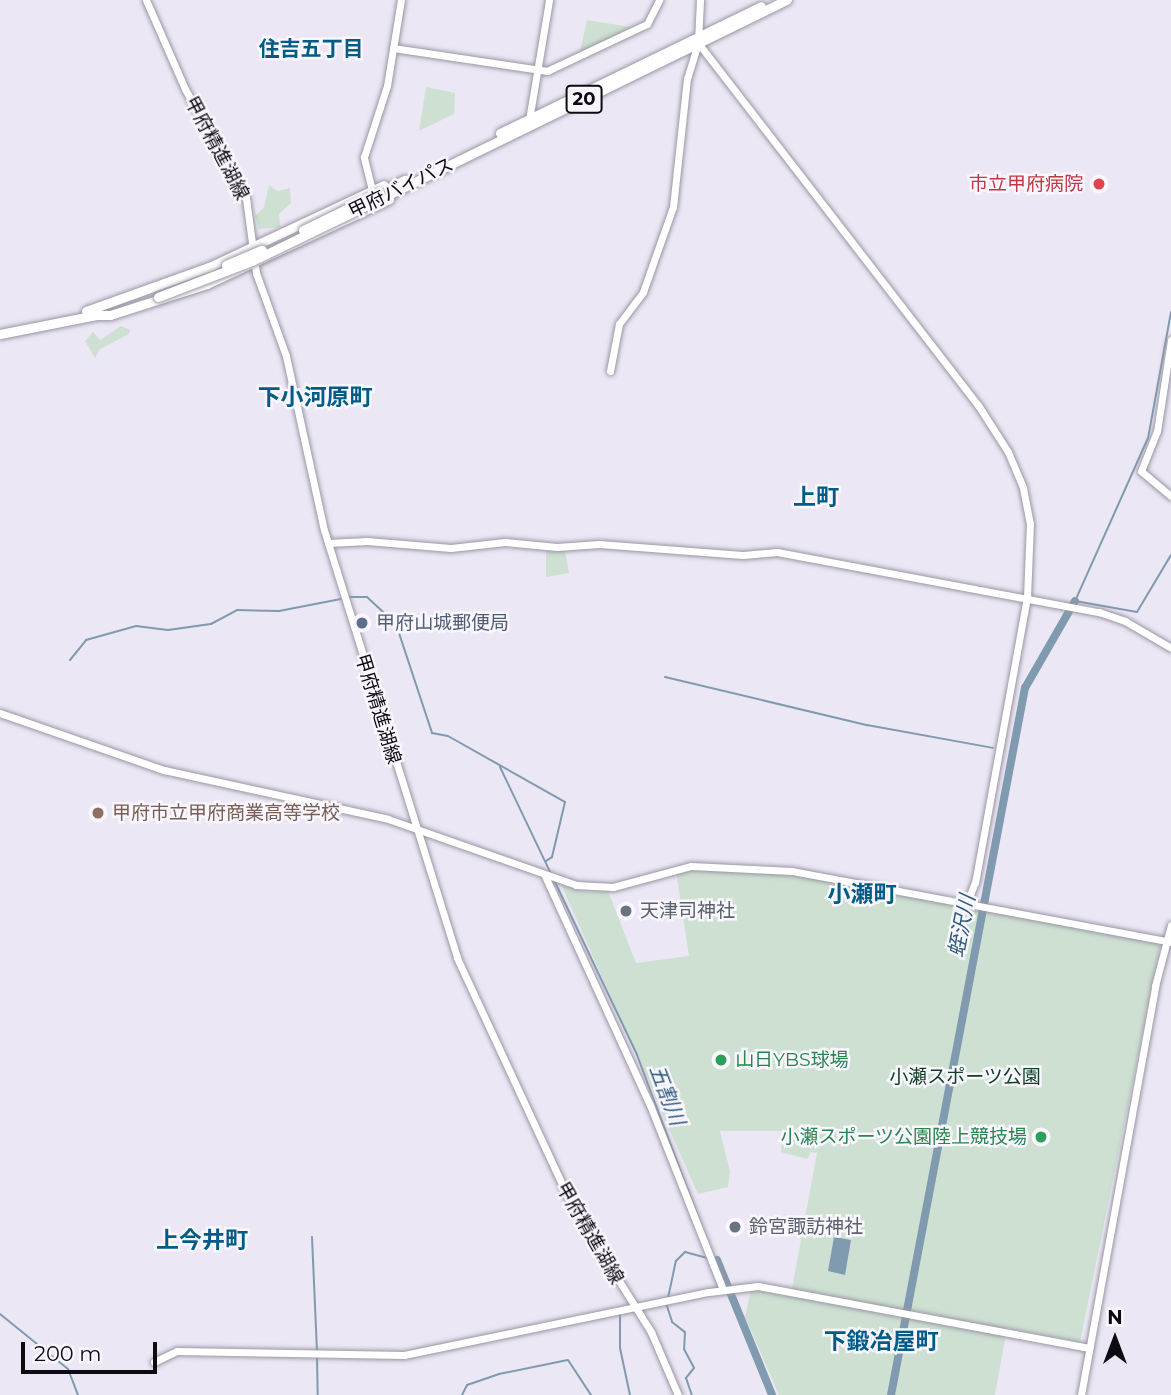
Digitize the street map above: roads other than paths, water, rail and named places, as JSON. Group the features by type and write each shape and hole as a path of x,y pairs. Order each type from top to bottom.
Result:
{"highway":[{"name":"甲府バイパス","path":"0,334 157,294 252,261 377,194 528,123 773,0"},
{"name":"甲府バイパス","path":"697,40 787,0"},
{"path":"90,313 141,307 255,264 395,197 413,179"},
{"path":"90,313 377,194"},
{"name":"甲府バイパス","path":"0,328 90,313"}],"street":[{"name":"甲府精進湖線","path":"146,0 185,89 246,198 255,264 286,356 328,543 421,847 467,982 582,1224 636,1309 678,1395"},
{"path":"377,194 364,156 385,94 401,0"},
{"path":"528,123 549,0"},
{"path":"393,48 537,73 560,67 646,24 659,0"},
{"path":"610,371 619,324 652,271 673,207 687,79 697,40 700,0"},
{"path":"697,40 1000,439 1023,488 1030,523 1027,597 975,882 967,904"},
{"path":"1171,340 1157,431 1141,471 1171,496"},
{"path":"328,543 359,541 440,548 498,542 557,547 599,544 743,555 777,552 1068,605 1125,621 1171,648"},
{"path":"0,713 121,758 415,828 576,885 613,887 672,868 755,868 835,877 1168,942"},
{"path":"421,847 425,839 450,840"},
{"path":"550,877 650,1105 710,1259 726,1289"},
{"path":"1081,1395 1171,925"},
{"path":"154,1362 177,1351 311,1356 404,1355 726,1289 771,1288 1089,1348"}],"water":[{"path":"834,1237 851,1240 845,1275 828,1271"}],"waterway":[{"path":"1171,312 1148,438 1075,601 1137,612 1171,555"},
{"path":"347,597 367,597 396,624 432,733 448,736 565,802 552,857 546,861"},
{"path":"70,660 86,640 136,626 168,630 211,624 237,610 279,611 341,599"},
{"name":"蛭沢川","path":"891,1395 1025,688 1075,601"},
{"path":"665,677 867,725 993,748"},
{"name":"五割川","path":"500,767 551,874"},
{"name":"五割川","path":"555,882 637,1055 714,1260"},
{"path":"312,1237 317,1351"},
{"name":"五割川","path":"668,1298 676,1261 685,1252 708,1258"},
{"path":"717,1260 772,1395"},
{"name":"五割川","path":"666,1303 672,1322 685,1332 684,1349 694,1368 686,1378 692,1395"},
{"name":"五割川","path":"620,1313 620,1348 630,1395"},
{"path":"0,1314 68,1369 78,1395"},
{"path":"317,1356 318,1395"},
{"path":"462,1395 467,1385 499,1374 568,1360 591,1395"}],"place":[{"name":"市立甲府病院","path":"1099,184"},
{"name":"甲府山城郵便局","path":"362,623"},
{"name":"甲府市立甲府商業高等学校","path":"98,813"},
{"name":"天津司神社","path":"626,911"},
{"name":"山日YBS球場","path":"721,1060"},
{"name":"小瀬スポーツ公園陸上競技場","path":"1041,1137"},
{"name":"鈴宮諏訪神社","path":"735,1227"}],"district":[{"name":"住吉五丁目","path":"311,49"},
{"name":"下小河原町","path":"315,397"},
{"name":"上町","path":"816,497"},
{"name":"小瀬町","path":"862,894"},
{"name":"上今井町","path":"202,1240"},
{"name":"下鍛冶屋町","path":"881,1341"}],"park label":[{"name":"小瀬スポーツ公園","path":"965,1077"}]}
